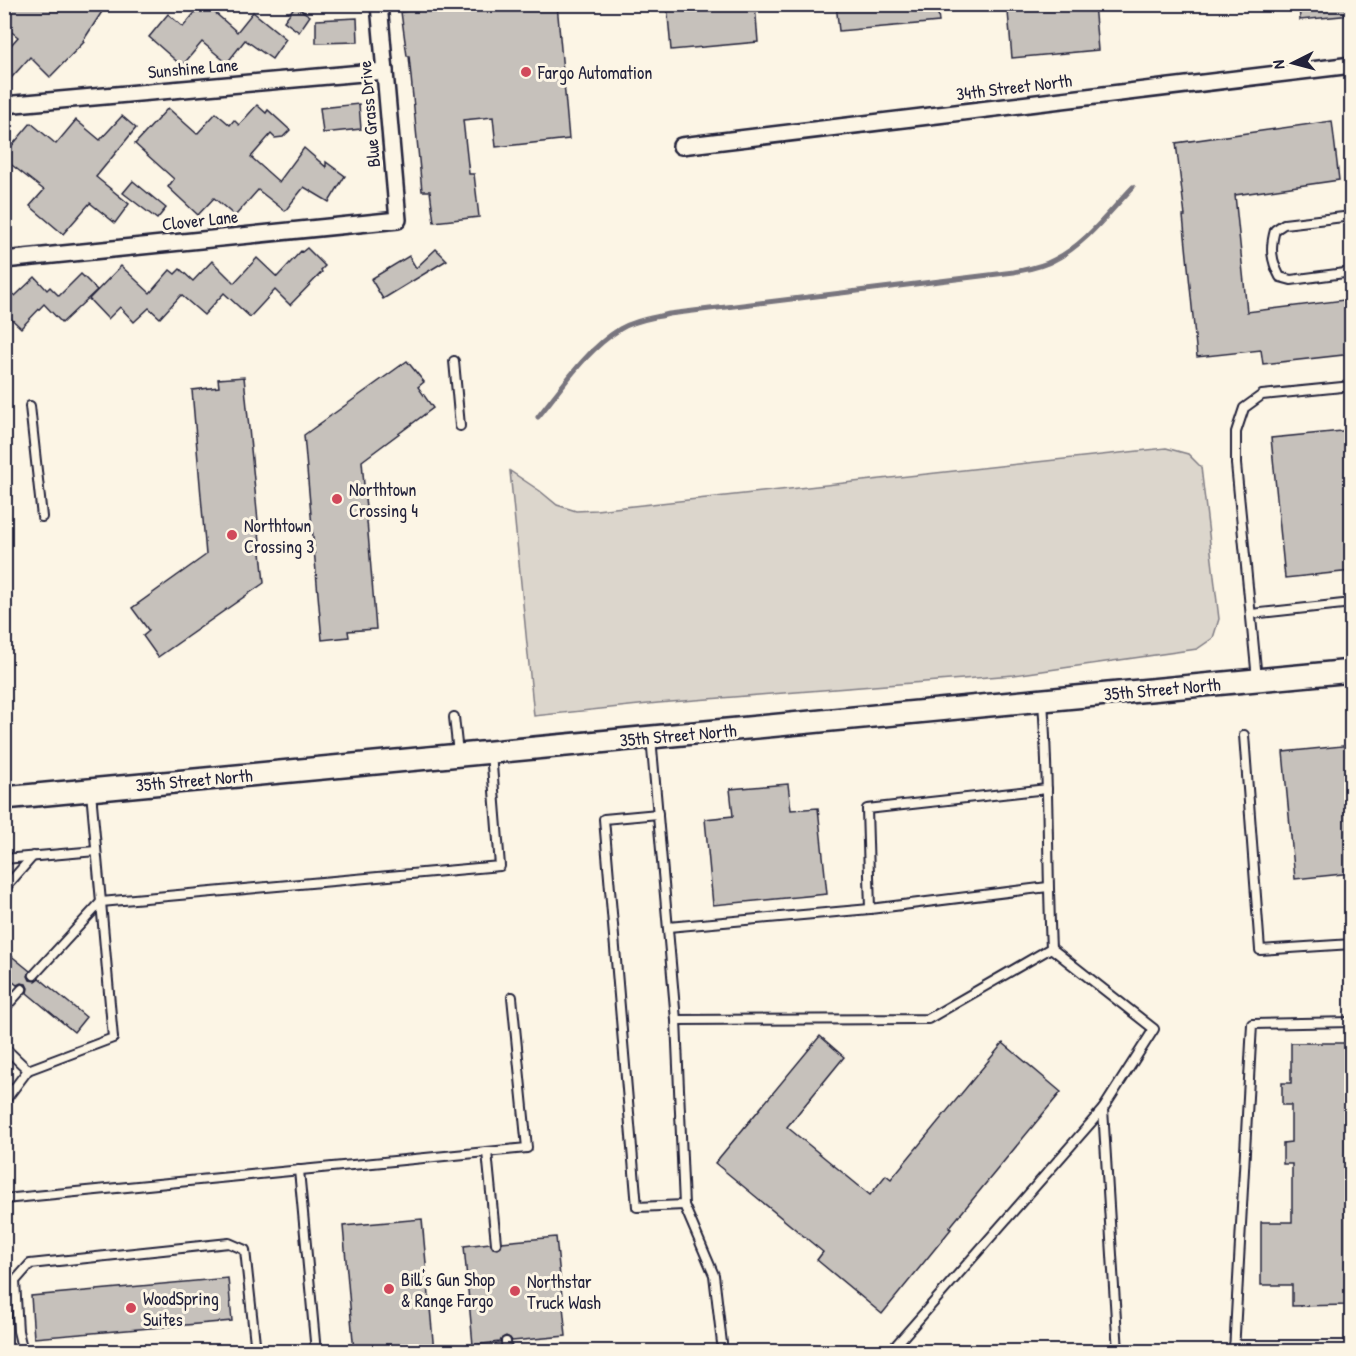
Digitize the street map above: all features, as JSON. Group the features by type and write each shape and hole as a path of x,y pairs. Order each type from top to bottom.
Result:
{"street":[{"name":"Blue Grass Drive","path":"379,4 398,220"},
{"name":"34th Street North","path":"681,146 1352,65"},
{"name":"Sunshine Lane","path":"4,105 384,71"},
{"name":"Clover Lane","path":"4,260 398,220"},
{"name":"35th Street North","path":"4,798 1352,671"}],"lane":[{"path":"1352,216 1284,224 1275,230 1271,245 1274,266 1280,277 1291,280 1352,272"},
{"path":"454,361 460,426"},
{"path":"1257,681 1236,464 1236,432 1244,408 1262,395 1352,386"},
{"path":"30,406 42,517"},
{"path":"1251,614 1352,603"},
{"path":"1043,700 1050,948"},
{"path":"454,717 458,754"},
{"path":"1244,735 1260,950 1352,944"},
{"path":"651,737 676,1020 684,1205 714,1275 723,1352"},
{"path":"34,975 101,902 500,866 491,752"},
{"path":"870,909 867,809 1047,789"},
{"path":"4,1102 28,1070 113,1038 91,790"},
{"path":"658,814 604,819 637,1207 684,1205"},
{"path":"4,859 96,851"},
{"path":"4,890 33,856"},
{"path":"668,927 870,909 1048,887"},
{"path":"676,1020 928,1019 1050,948"},
{"path":"890,1352 1103,1109 1154,1029 1050,948"},
{"path":"4,1009 22,989"},
{"path":"4,1199 527,1148 512,997"},
{"path":"1352,1022 1252,1024 1234,1348 1352,1345"},
{"path":"4,1047 28,1070"},
{"path":"1103,1109 1119,1352"},
{"path":"487,1152 496,1243"},
{"path":"299,1170 316,1352"},
{"path":"22,1352 18,1331 15,1281 30,1264 229,1244 245,1250 256,1352"},
{"path":"507,1342 507,1352"}],"shaded area":[{"path":"1166,448 1188,454 1201,467 1219,619 1213,638 1197,649 1014,675 658,703 534,716 510,471 557,505 576,511"}],"building":[{"path":"4,4 107,4 84,42 50,77 30,57 4,86 4,53 18,37 4,26"},
{"path":"202,4 205,4 237,32 253,12 286,39 272,59 245,40 227,63 202,42 182,66 149,37 168,14 183,27"},
{"path":"471,4 557,4 569,139 496,147 493,117 463,120 469,174 474,174 479,217 434,222 430,191 422,191 409,56 407,56 401,12"},
{"path":"667,4 755,4 758,42 671,50"},
{"path":"836,4 937,4 939,22 839,31"},
{"path":"1094,4 1098,50 1012,58 1008,12"},
{"path":"1299,4 1352,4 1352,15 1300,20"},
{"path":"295,6 310,16 299,32 284,21"},
{"path":"357,18 358,42 316,43 316,20"},
{"path":"359,104 361,129 323,133 320,108"},
{"path":"257,105 266,113 268,110 290,130 283,137 275,138 271,134 251,157 279,182 304,148 326,167 326,162 345,176 329,202 304,187 285,211 258,190 235,216 214,198 198,215 168,187 174,179 135,144 168,108 197,134 216,113 230,125 234,120 239,125"},
{"path":"122,116 136,128 96,177 129,204 115,223 90,203 63,234 30,206 44,190 4,159 4,155 31,123 56,144 76,120 100,140"},
{"path":"1332,121 1339,180 1235,195 1247,312 1352,299 1352,354 1263,364 1261,350 1197,357 1183,216 1185,216 1176,143"},
{"path":"133,181 166,208 157,219 123,193"},
{"path":"307,248 325,266 322,272 290,305 275,290 250,317 224,293 204,315 181,295 160,318 149,308 134,322 120,307 108,319 89,299 121,266 150,293 170,270 175,274 180,269 193,281 212,261 234,283 257,258 277,277 301,251"},
{"path":"436,249 447,260 383,299 371,279 409,256 416,268"},
{"path":"81,274 97,290 62,323 44,304 21,328 4,312 4,285 15,296 35,277 47,290 50,287 59,296"},
{"name":"Northtown Crossing 4","path":"407,361 424,382 418,387 433,408 362,461 376,629 348,631 349,637 322,640 304,435"},
{"name":"Northtown Crossing 3","path":"244,377 264,583 158,657 143,636 149,631 132,608 206,555 192,390 219,387 218,379"},
{"path":"1352,430 1352,571 1285,578 1271,438"},
{"path":"1352,745 1352,873 1295,879 1283,752"},
{"path":"788,784 791,810 818,808 827,894 713,905 705,819 733,816 730,789"},
{"path":"4,950 30,971 28,976 30,980 35,981 39,978 86,1017 74,1032 27,993 26,984 17,985 4,975"},
{"path":"820,1036 844,1057 787,1127 870,1195 886,1175 891,1179 1003,1043 1061,1092 949,1228 951,1229 882,1314 817,1260 823,1252 715,1163"},
{"path":"1291,1043 1352,1043 1352,1305 1292,1306 1292,1285 1261,1285 1261,1222 1292,1222 1292,1164 1283,1164 1283,1143 1291,1142 1291,1105 1282,1105 1282,1083 1291,1083"},
{"name":"Bill's Gun Shop & Range Fargo","path":"422,1219 434,1352 354,1352 343,1226"},
{"name":"Northstar Truck Wash","path":"556,1237 566,1336 512,1341 506,1336 500,1342 473,1345 464,1246 490,1243 493,1248 497,1249 502,1242"},
{"name":"WoodSpring Suites","path":"228,1278 232,1321 34,1338 31,1296"}],"waterway":[{"path":"538,417 596,347 632,323 669,314 1035,268 1054,260 1076,245 1133,187"}],"place":[{"name":"Fargo Automation","path":"526,72"},
{"name":"Northtown Crossing 4","path":"337,499"},
{"name":"Northtown Crossing 3","path":"232,535"},
{"name":"Bill's Gun Shop & Range Fargo","path":"389,1289"},
{"name":"Northstar Truck Wash","path":"515,1291"},
{"name":"WoodSpring Suites","path":"131,1308"}]}
